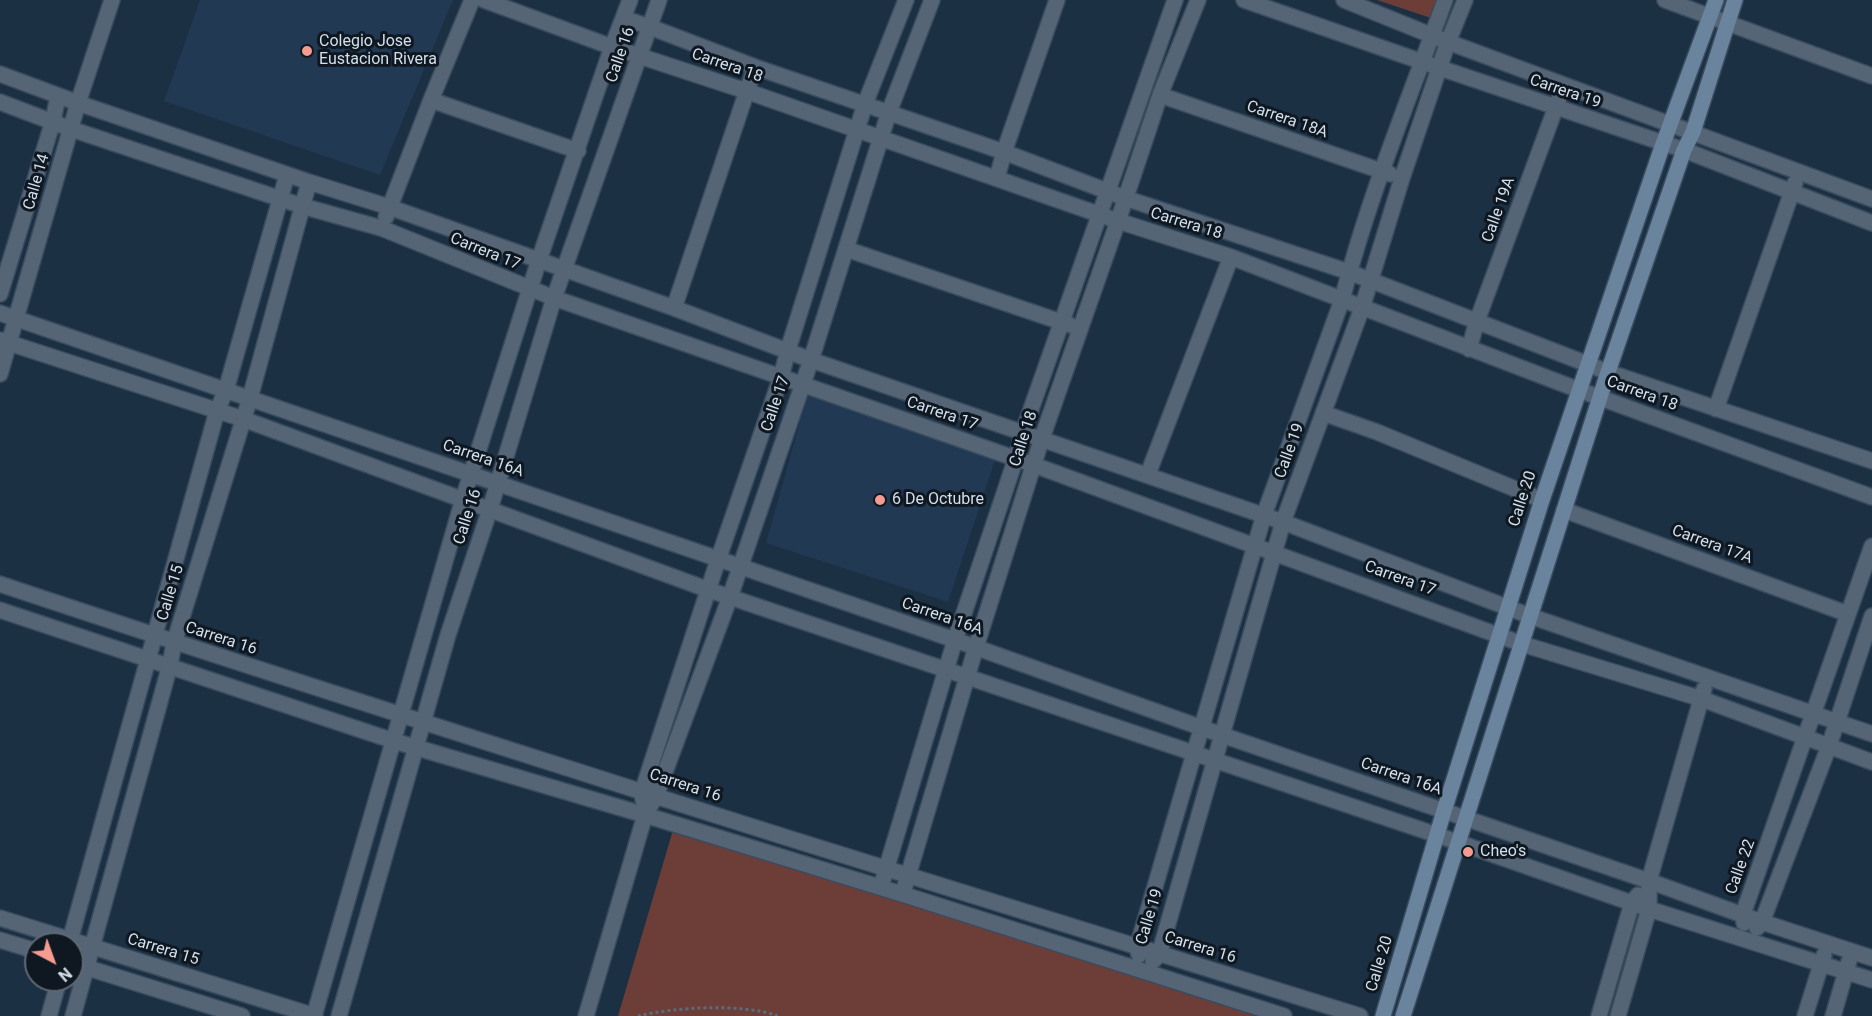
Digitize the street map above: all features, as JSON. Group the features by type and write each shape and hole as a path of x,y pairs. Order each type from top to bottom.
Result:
{"street":[{"name":"Calle 14","path":"0,374 5,342 18,318 78,103 112,0"},
{"path":"381,228 472,0"},
{"name":"Carrera 18","path":"484,0 612,47 746,91 1100,215 1231,257 1600,398 1872,497"},
{"name":"Calle 16","path":"314,1016 463,499 539,260 630,0"},
{"name":"Calle 16","path":"339,1016 448,634 490,509 554,298 659,0"},
{"path":"907,0 931,4"},
{"name":"Calle 17","path":"586,1016 718,560 781,377 865,104 907,0"},
{"path":"997,178 1057,0"},
{"name":"Calle 18","path":"880,888 955,640 1023,432 1175,0"},
{"name":"Calle 18","path":"902,894 1042,438 1160,96 1198,0"},
{"name":"Carrera 19","path":"1244,0 1423,63 1684,150 1872,223"},
{"name":"Carrera 19","path":"1344,0 1448,42 1872,199"},
{"name":"Calle 19","path":"1445,0 1382,171 1342,300 1264,515 1137,948 1142,971 1160,955 1283,522 1362,308 1402,178 1448,42 1465,0"},
{"path":"1665,0 1872,76"},
{"name":"Calle 20","path":"1383,1016 1444,811 1542,500 1663,144 1716,0"},
{"path":"1403,1016 1608,372 1684,150 1693,132 1735,0"},
{"name":"Calle 17","path":"649,794 741,567 811,360 889,112 931,4"},
{"name":"Carrera 18","path":"623,18 755,67 1004,152 1125,198 1370,279 1587,365 1872,461"},
{"path":"674,308 755,67"},
{"name":"Carrera 17","path":"0,74 78,103 287,175 389,207 565,269 811,360 1148,474 1283,522 1530,616 1872,734"},
{"name":"Calle 19A","path":"1469,348 1564,85"},
{"name":"Calle 14","path":"0,294 53,122 58,96"},
{"name":"Carrera 18A","path":"1160,96 1402,178"},
{"path":"431,100 578,151"},
{"name":"Carrera 17","path":"0,102 71,129 302,206 381,228 530,290 1016,458 1522,644 1702,699 1872,762"},
{"path":"1716,409 1800,172"},
{"name":"Calle 15","path":"72,932 217,411 226,390 287,175"},
{"name":"Calle 15","path":"84,958 91,946 170,665 174,643 250,398 309,182"},
{"path":"846,249 1079,329"},
{"path":"1148,474 1231,257"},
{"name":"Carrera 16A","path":"0,313 976,647 1222,735 1872,958"},
{"path":"5,342 243,419 709,590 1458,842 1649,909 1872,980"},
{"path":"1323,413 1377,432 1542,500"},
{"name":"Carrera 17A","path":"1564,510 1848,614"},
{"name":"Calle 22","path":"1745,939 1743,914 1872,546"},
{"name":"Carrera 16","path":"0,584 401,716 909,877 1360,1016"},
{"path":"0,610 394,741 902,894 1284,1016"},
{"path":"1745,939 1762,922 1838,721 1872,616"},
{"path":"1618,1016 1649,909 1649,881 1708,677"},
{"path":"1599,1016 1632,903 1649,881"},
{"name":"Carrera 15","path":"0,918 40,932"},
{"path":"0,940 24,947"},
{"path":"1805,1016 1828,944"},
{"name":"Carrera 15","path":"84,945 314,1016"},
{"path":"1833,1016 1852,951"},
{"path":"84,968 242,1016"},
{"path":"49,1016 56,992"},
{"name":"Calle 15","path":"73,1016 76,992"}],"path":[{"path":"638,1016 660,1010 724,1008 765,1011 778,1016"}],"shaded area":[{"name":"Colegio Jose Eustacion Rivera","path":"200,0 453,0 380,175 164,101"},
{"path":"1377,0 1437,0 1431,18"},
{"name":"6 De Octubre","path":"808,393 996,457 948,602 766,543"},
{"path":"673,830 1264,1016 618,1016"}],"place":[{"name":"Colegio Jose Eustacion Rivera","path":"307,51"},
{"name":"6 De Octubre","path":"880,500"},
{"name":"Cheo's","path":"1468,852"}]}
